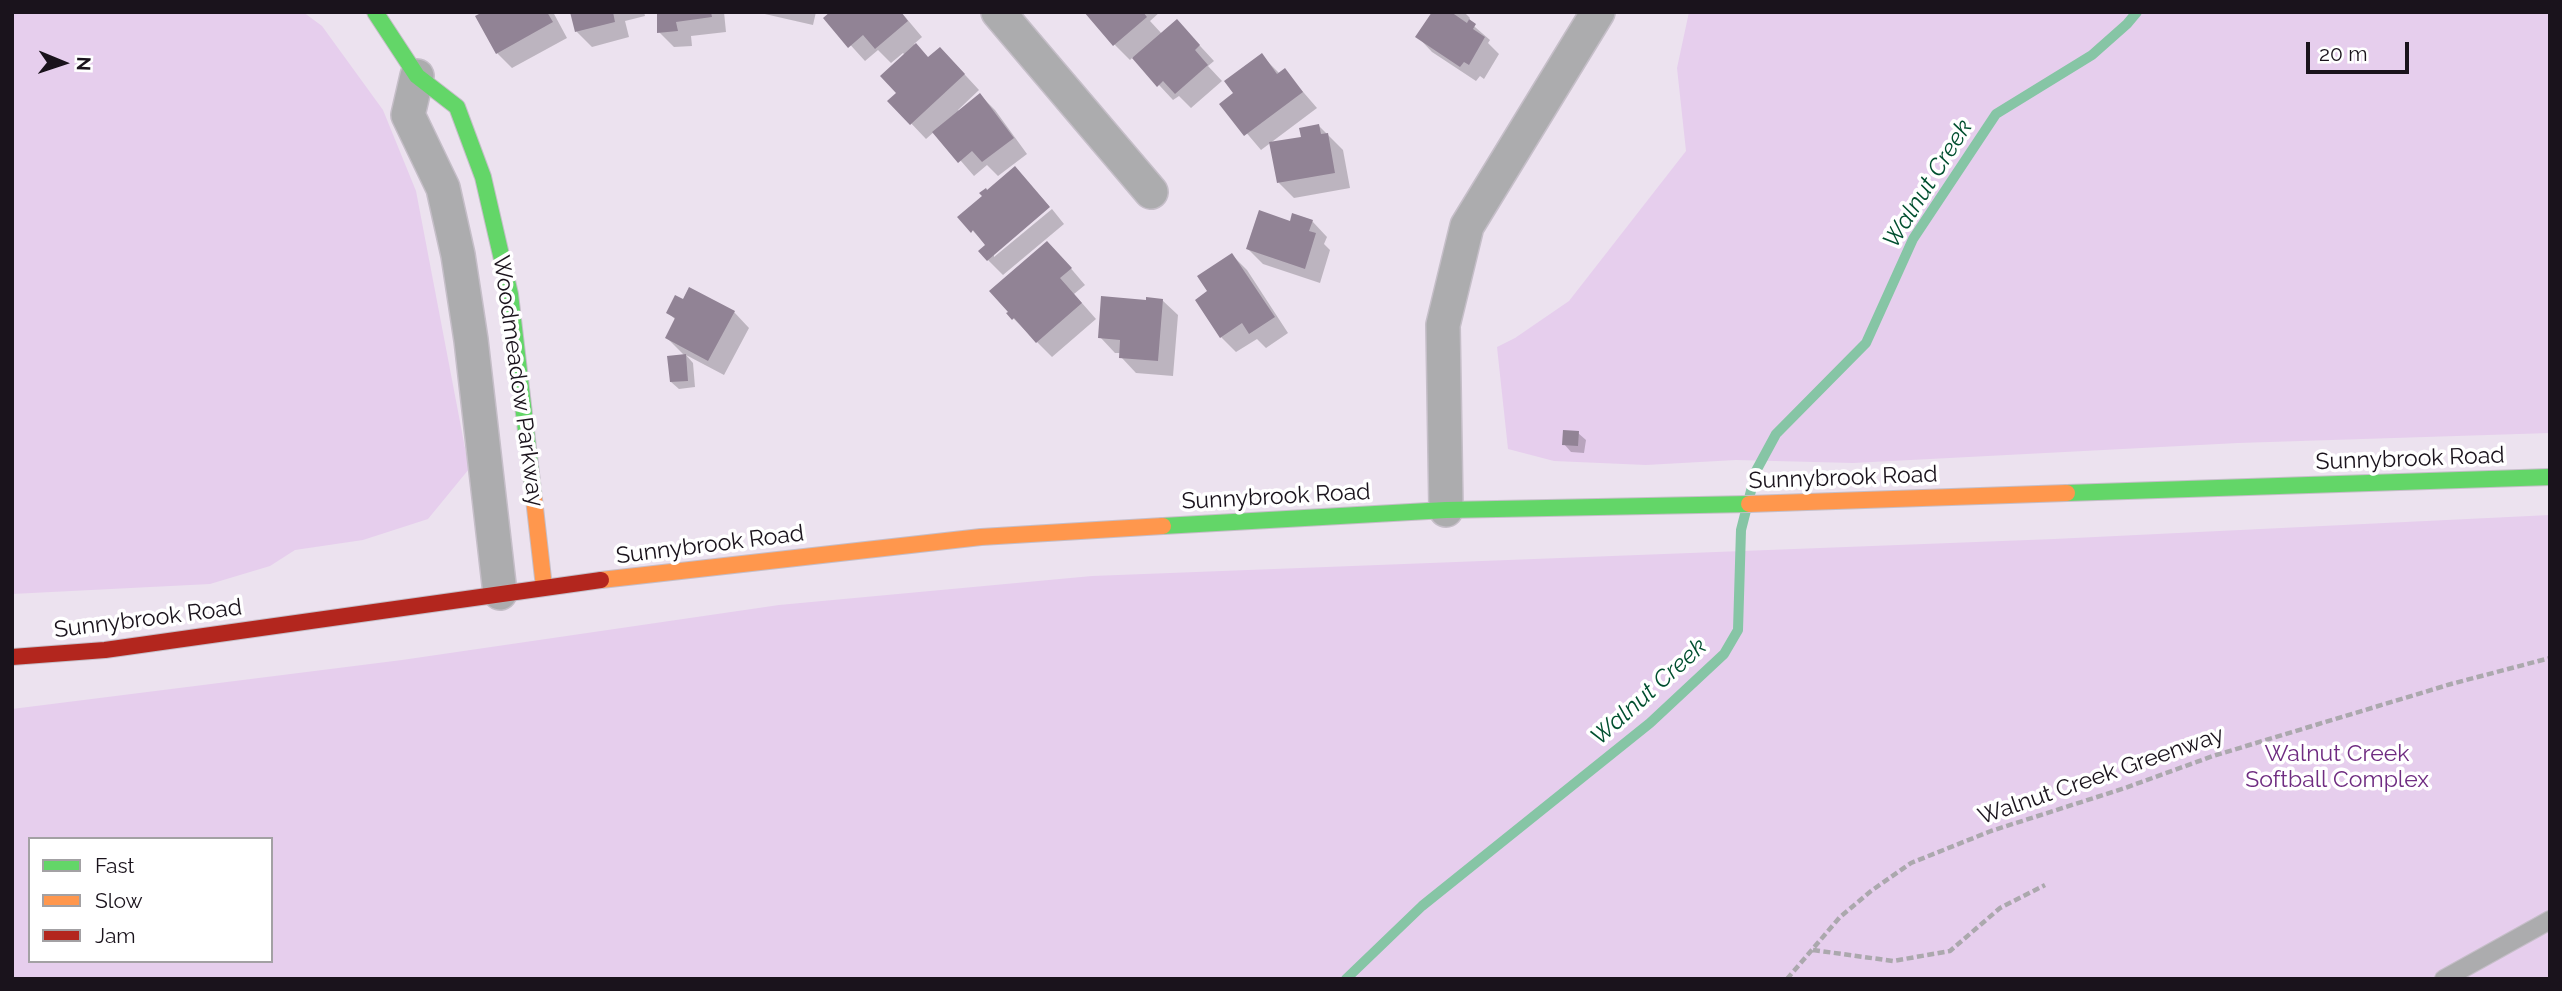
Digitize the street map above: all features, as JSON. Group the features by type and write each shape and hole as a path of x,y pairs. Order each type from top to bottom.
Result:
{"main road":[{"name":"Woodmeadow Parkway","path":"375,12 417,76 457,107 483,177 510,294 544,587"},
{"name":"Sunnybrook Road","path":"12,657 105,650 544,587 981,537 1446,510 1665,507 2550,477"}],"street":[{"path":"998,12 1151,192"},
{"path":"1446,510 1443,326 1467,226 1598,12"},
{"name":"Woodmeadow Parkway","path":"417,76 408,115 443,188 465,300 500,593"},
{"path":"465,300 510,294"}],"lane":[{"path":"2444,979 2550,920"}],"path":[{"name":"Walnut Creek Greenway","path":"1787,979 1840,917 1911,863 1991,831 2265,740 2451,684 2550,659"},
{"path":"1812,950 1893,961 1950,951 2000,908 2045,885"}],"green space":[{"path":"12,12 303,12 322,26 383,110 416,191 469,469 428,519 363,540 295,550 270,566 210,584 12,594"},
{"path":"1689,12 2550,12 2550,433 2238,443 1853,463 1736,460 1646,465 1554,461 1508,449 1497,347 1515,338 1569,301 1686,151 1677,68"},
{"name":"Walnut Creek Softball Complex","path":"2550,515 2550,979 12,979 12,709 402,660 779,605 1092,576 2054,539"}],"building":[{"path":"483,12 547,12 553,22 496,54 475,16"},
{"path":"570,12 613,12 615,22 575,32"},
{"path":"657,12 711,12 712,17 676,22 678,31 657,33"},
{"path":"830,12 901,12 908,21 875,49 863,35 848,48 823,18"},
{"path":"1084,12 1143,12 1147,17 1113,46"},
{"path":"1432,12 1451,12 1467,23 1469,19 1476,24 1473,29 1485,37 1469,65 1464,62 1460,67 1415,37"},
{"path":"1177,19 1200,45 1195,50 1208,65 1175,94 1163,81 1157,87 1132,58"},
{"path":"916,43 928,57 940,47 965,74 910,125 887,101 896,93 880,76"},
{"path":"1262,53 1277,74 1285,68 1303,92 1244,136 1219,104 1233,93 1224,81"},
{"path":"980,93 1014,138 982,162 972,151 958,163 932,132"},
{"path":"1319,124 1321,134 1328,133 1335,173 1277,183 1269,142 1301,137 1299,128"},
{"path":"1015,166 1050,207 987,261 978,251 985,245 973,230 971,233 957,217 982,196 979,193 986,188 987,190"},
{"path":"1259,210 1290,221 1292,213 1313,220 1309,231 1316,233 1305,269 1246,249"},
{"path":"1047,241 1072,268 1060,278 1082,303 1036,343 1014,318 1012,320 989,291"},
{"path":"1232,253 1275,317 1249,334 1242,323 1220,338 1195,300 1207,291 1197,276"},
{"path":"689,287 735,311 708,361 665,338 675,318 666,313 675,295 683,299"},
{"path":"1101,296 1163,299 1158,361 1119,358 1120,340 1098,338"},
{"path":"686,354 688,381 670,382 667,356"},
{"path":"1563,430 1579,431 1578,446 1562,445"}],"waterway":[{"name":"Walnut Creek","path":"1346,979 1422,906 1650,723 1724,654 1738,630 1741,530 1756,471 1776,434 1866,343 1913,239 1996,114 2092,55 2137,12"}],"traffic: fast":[{"path":"375,12 417,76 457,107 483,177 510,294 534,499"},
{"path":"2067,493 2550,477"},
{"path":"1163,526 1446,510 1749,504"}],"traffic: slow":[{"path":"1749,504 2067,493"},
{"path":"534,499 544,587"},
{"path":"601,580 981,537 1163,526"}],"traffic: jam":[{"path":"12,657 105,650 601,580"}]}
